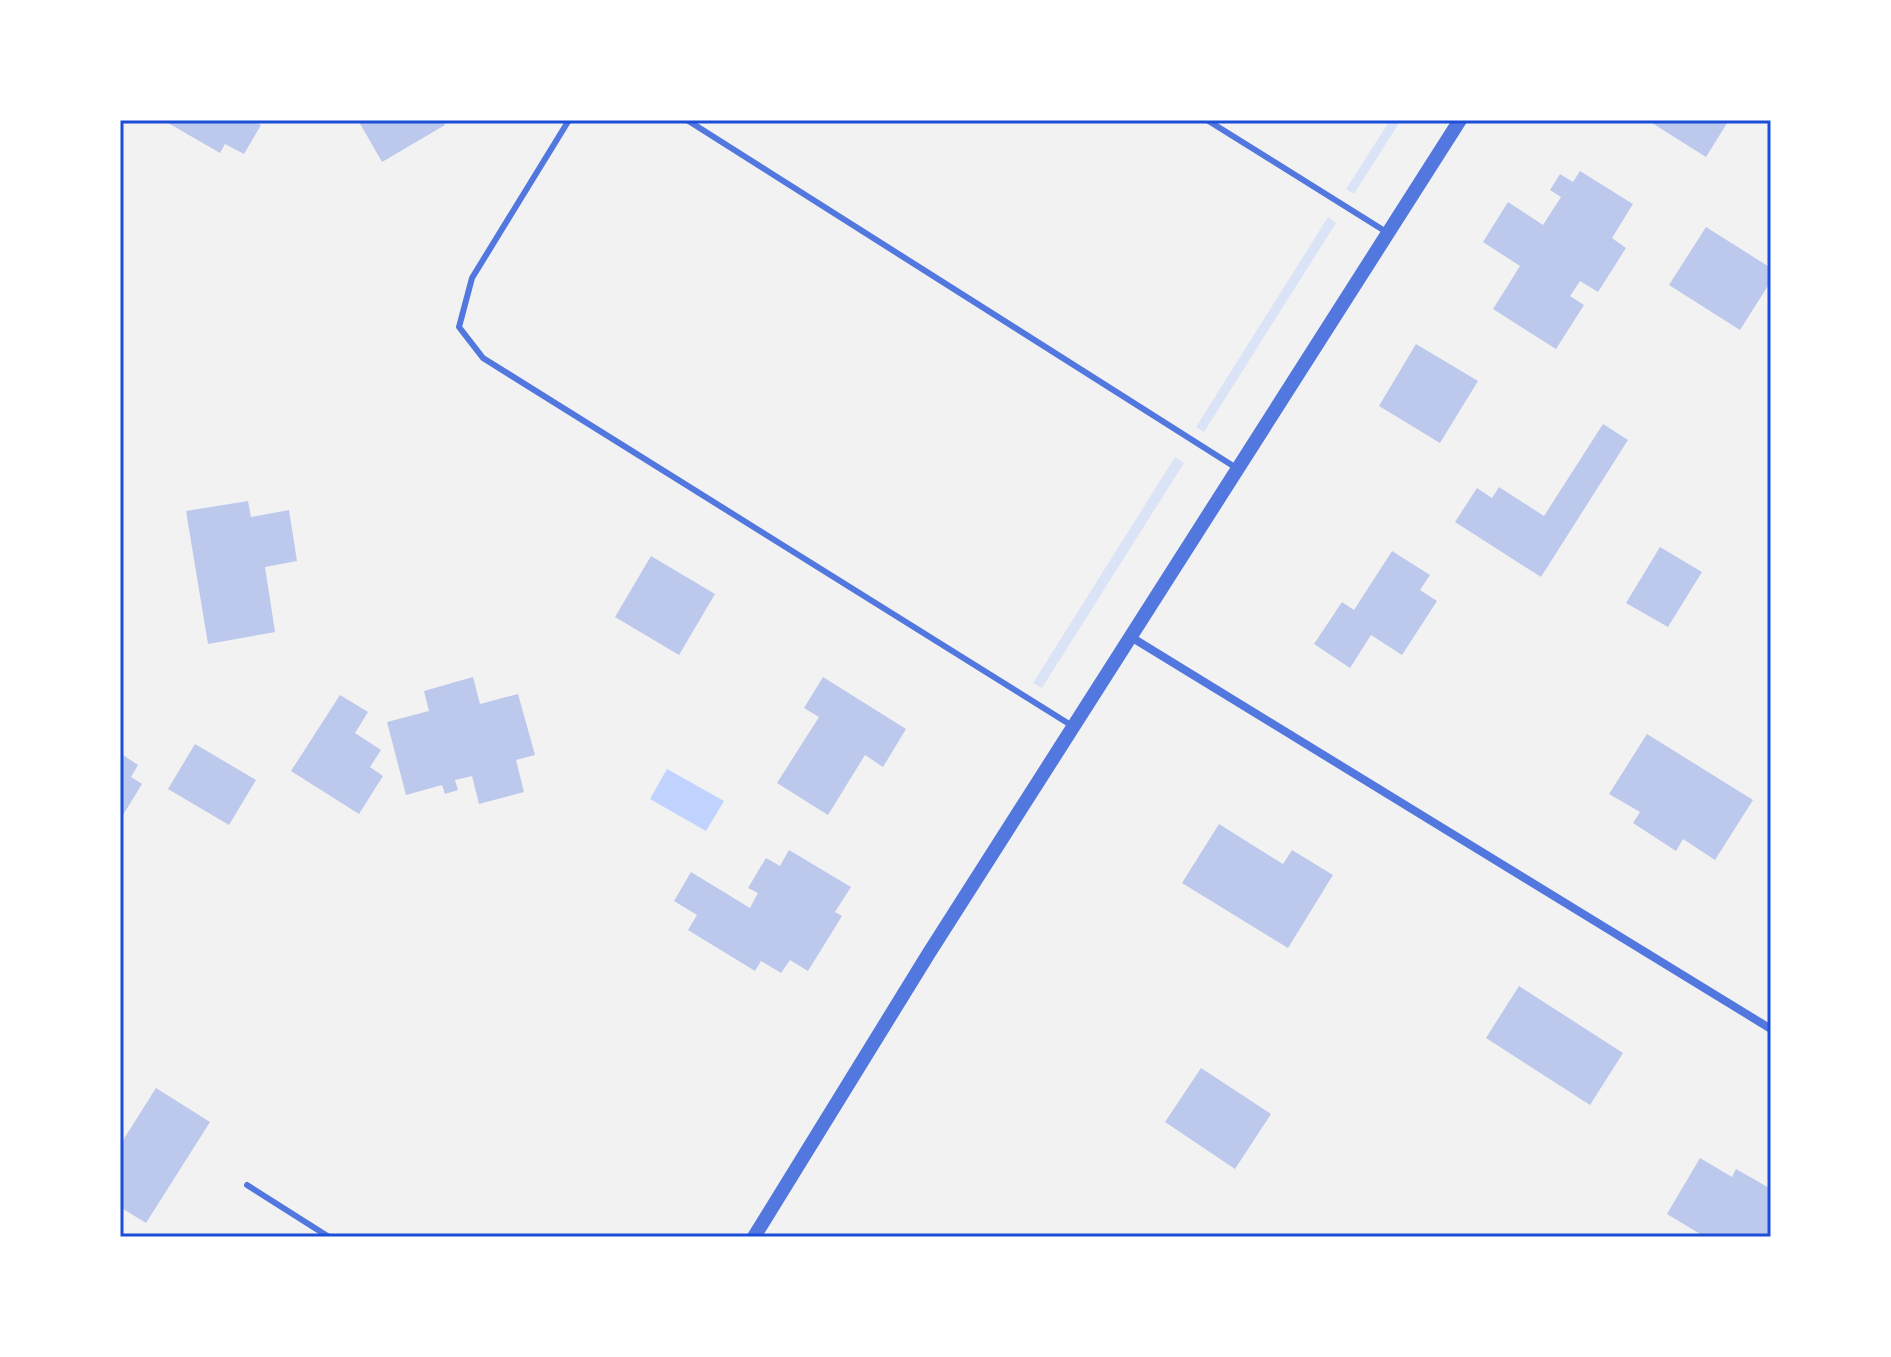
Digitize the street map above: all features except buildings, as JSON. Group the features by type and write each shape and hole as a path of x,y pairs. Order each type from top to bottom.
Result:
{"street":[{"path":"754,1237 929,953 1460,120"},
{"path":"1131,637 1771,1029"}],"lane":[{"path":"569,120 472,278 459,327 483,358 1074,727"},
{"path":"687,120 1238,469"},
{"path":"1207,120 1388,233"},
{"path":"247,1185 329,1237"}],"shaded area":[{"path":"1390,120 1401,120 1354,194 1346,189"},
{"path":"1328,217 1336,223 1204,432 1196,427"},
{"path":"1175,457 1184,463 1042,688 1033,683"}],"water":[{"path":"667,769 724,801 706,831 650,799"}]}
